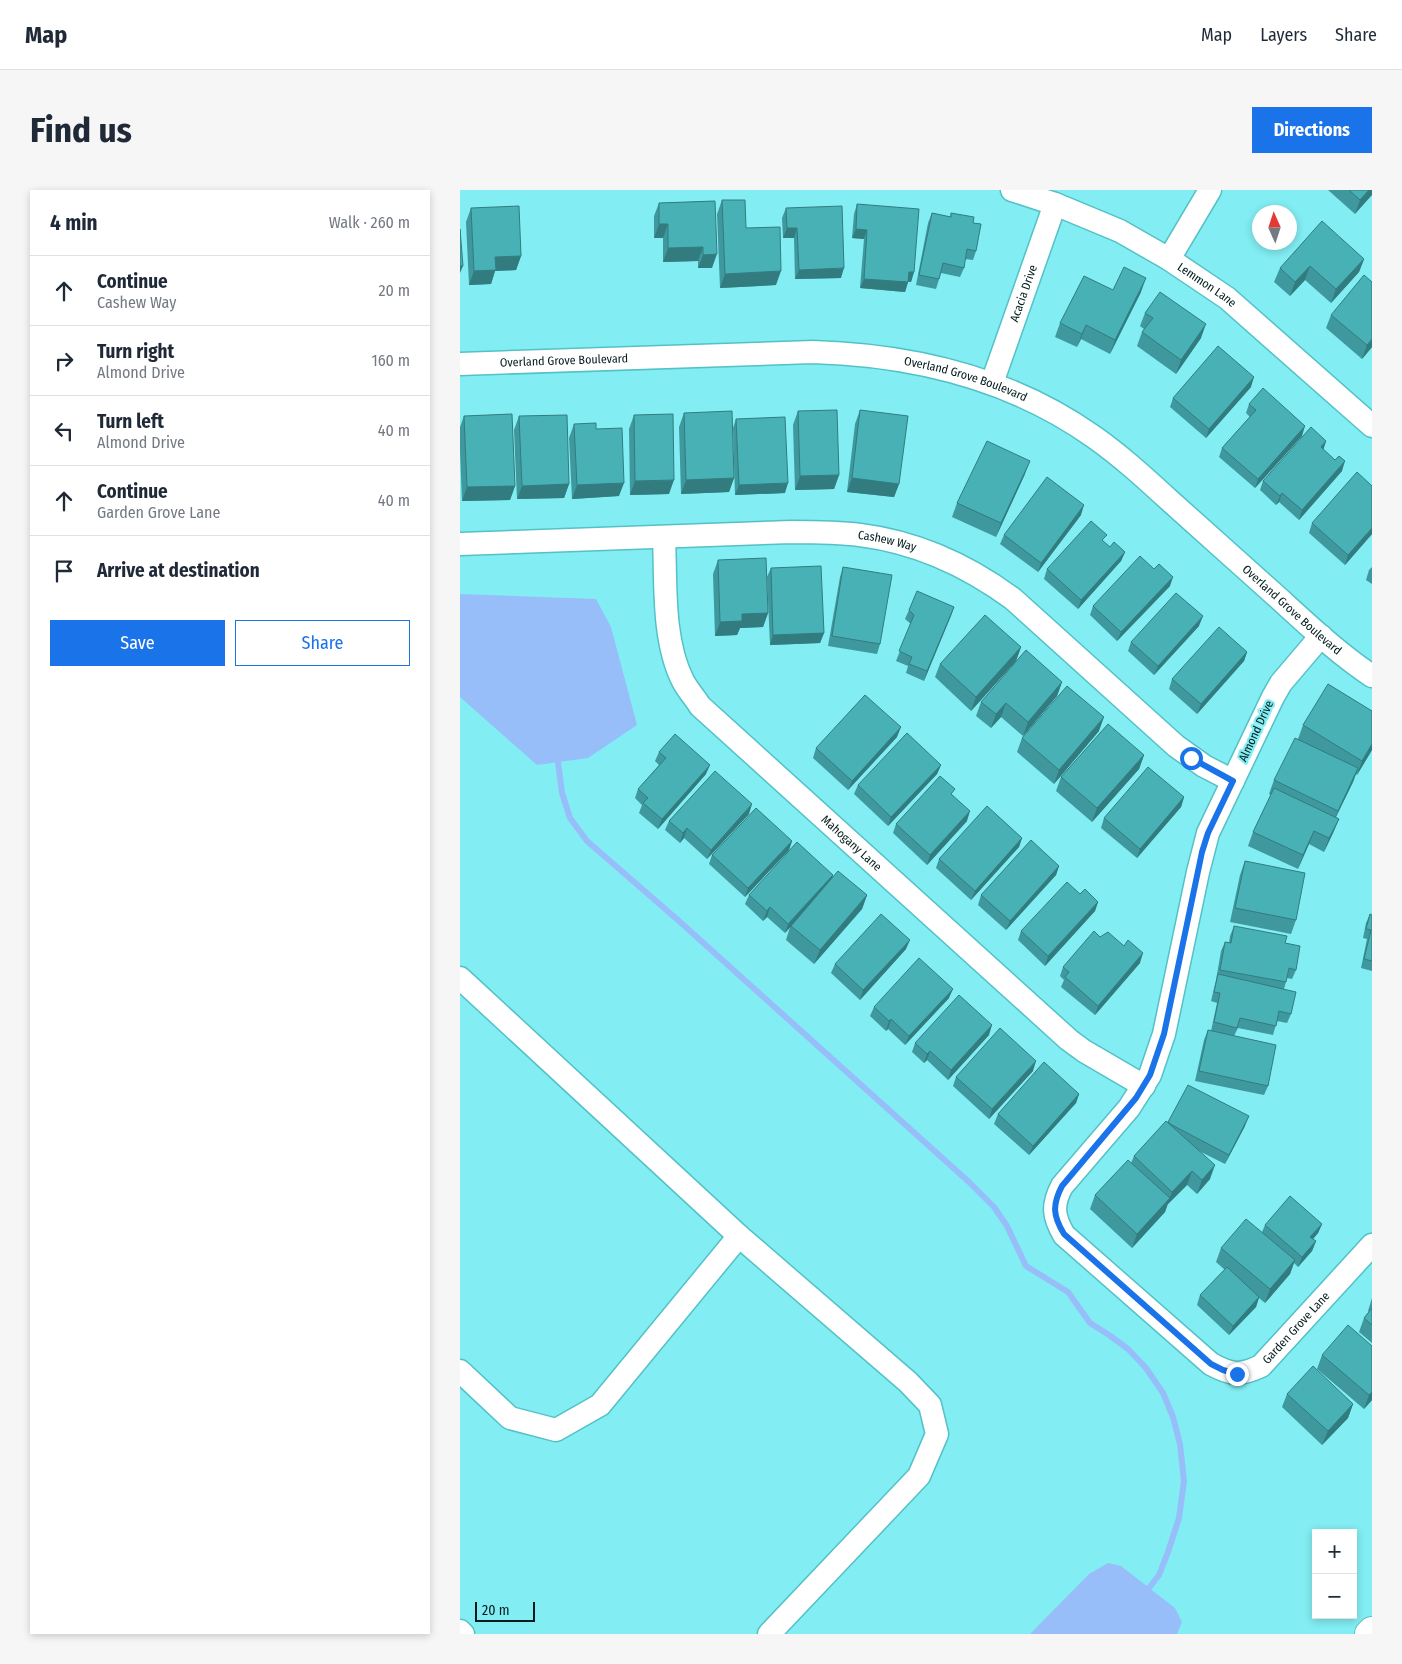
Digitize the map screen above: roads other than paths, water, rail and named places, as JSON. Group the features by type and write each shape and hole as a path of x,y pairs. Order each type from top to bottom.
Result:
{"main road":[{"path":"1369,1634 1372,1631"}],"street":[{"name":"Lemmon Lane","path":"1012,190 1055,204 1120,231 1169,259 1227,298 1372,426"},
{"path":"1169,259 1210,190"},
{"name":"Acacia Drive","path":"992,383 1055,204"},
{"name":"Overland Grove Boulevard","path":"460,364 803,352 850,353 920,363 992,383 1065,417 1121,457 1321,636 1372,676"},
{"name":"Cashew Way","path":"460,544 791,532 827,532 860,535 895,542 936,555 962,566 989,581 1012,599 1191,758 1233,781"},
{"name":"Mahogany Lane","path":"664,537 668,627 673,656 683,681 700,706 1069,1040 1084,1051 1144,1086"},
{"name":"Almond Drive","path":"1139,1300 1064,1234 1057,1222 1055,1210 1056,1196 1062,1186 1129,1108 1144,1086 1156,1060 1164,1034 1202,852 1208,833 1281,683 1321,636"},
{"path":"460,978 739,1236 908,1382 930,1405 937,1434 918,1476 769,1634"},
{"path":"460,1371 510,1418 556,1430 600,1405 739,1236"},
{"name":"Garden Grove Lane","path":"1139,1300 1211,1364 1237,1374 1249,1372 1262,1366 1372,1245"},
{"path":"460,1631 463,1634"}],"water":[{"path":"460,594 596,599 611,627 637,725 588,758 537,765 460,697"},
{"path":"1108,1563 1121,1566 1175,1608 1182,1622 1177,1634 1030,1634 1089,1574"}],"waterway":[{"path":"558,762 562,793 570,818 587,841 679,921 969,1182 994,1207 1007,1226 1026,1266 1068,1292 1090,1323 1128,1349 1146,1368 1163,1393 1173,1417 1180,1444 1184,1481 1179,1518 1168,1552 1159,1575 1149,1588"}]}
